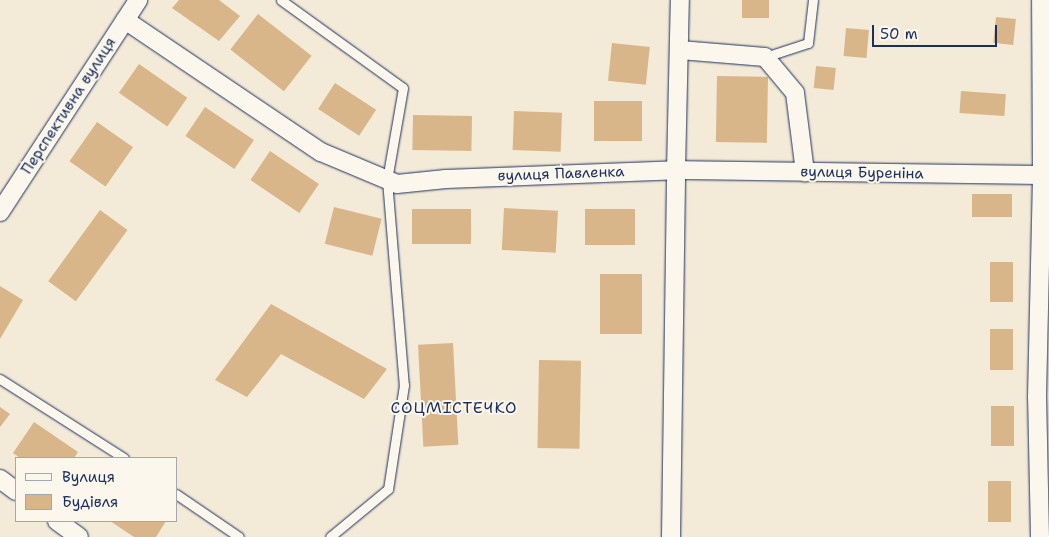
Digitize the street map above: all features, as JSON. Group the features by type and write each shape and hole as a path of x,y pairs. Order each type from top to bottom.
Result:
{"street":[{"name":"Перспективна вулиця","path":"0,212 138,0"},
{"path":"671,537 680,0"},
{"path":"1040,537 1036,397 1045,175 1041,0"},
{"name":"вулиця Павленка","path":"125,20 321,152 397,184 446,179 676,170"},
{"path":"680,50 765,57 795,93 805,172"},
{"name":"вулиця Буреніна","path":"676,170 1045,175"},
{"path":"0,479 15,490"},
{"path":"58,522 79,537"}],"lane":[{"path":"282,0 403,88 387,180 404,385 388,489 330,537"},
{"path":"765,57 808,43 812,0"},
{"path":"0,379 122,457"},
{"path":"178,495 239,537"}],"building":[{"path":"179,0 219,0 240,16 219,41 172,8"},
{"path":"742,0 769,0 769,18 742,18"},
{"path":"258,14 312,56 284,91 230,49"},
{"path":"996,17 1016,19 1013,45 993,43"},
{"path":"846,28 869,30 866,58 844,56"},
{"path":"612,43 650,47 646,85 608,81"},
{"path":"139,64 187,98 167,127 119,93"},
{"path":"816,66 836,68 834,90 814,88"},
{"path":"717,76 768,77 767,143 716,142"},
{"path":"335,83 376,110 359,136 318,109"},
{"path":"961,91 1006,94 1004,116 959,113"},
{"path":"594,101 642,101 642,141 594,141"},
{"path":"205,107 254,140 234,169 185,136"},
{"path":"514,111 562,113 561,152 513,150"},
{"path":"413,115 472,116 471,151 412,150"},
{"path":"97,122 133,147 106,187 69,161"},
{"path":"270,151 319,184 299,213 250,180"},
{"path":"972,194 1012,194 1012,217 972,217"},
{"path":"334,207 382,219 372,256 325,244"},
{"path":"504,208 558,211 556,253 502,250"},
{"path":"412,209 471,209 471,244 412,244"},
{"path":"585,209 635,209 635,245 585,245"},
{"path":"100,210 128,230 76,301 48,281"},
{"path":"990,262 1013,262 1013,302 990,302"},
{"path":"600,274 642,274 642,334 600,334"},
{"path":"0,286 23,300 0,339"},
{"path":"271,304 387,369 364,399 281,354 247,397 215,380"},
{"path":"990,329 1013,329 1013,370 990,370"},
{"path":"453,343 458,445 423,447 418,345"},
{"path":"539,360 581,361 579,449 537,448"},
{"path":"991,406 1014,406 1014,446 991,446"},
{"path":"0,407 10,414 0,427"},
{"path":"34,422 78,452 75,457 19,457 13,453"},
{"path":"988,481 1011,481 1011,522 988,522"},
{"path":"112,522 165,522 156,537 134,537"}],"district":[{"name":"СОЦМІСТЕЧКО","path":"454,408"}]}
